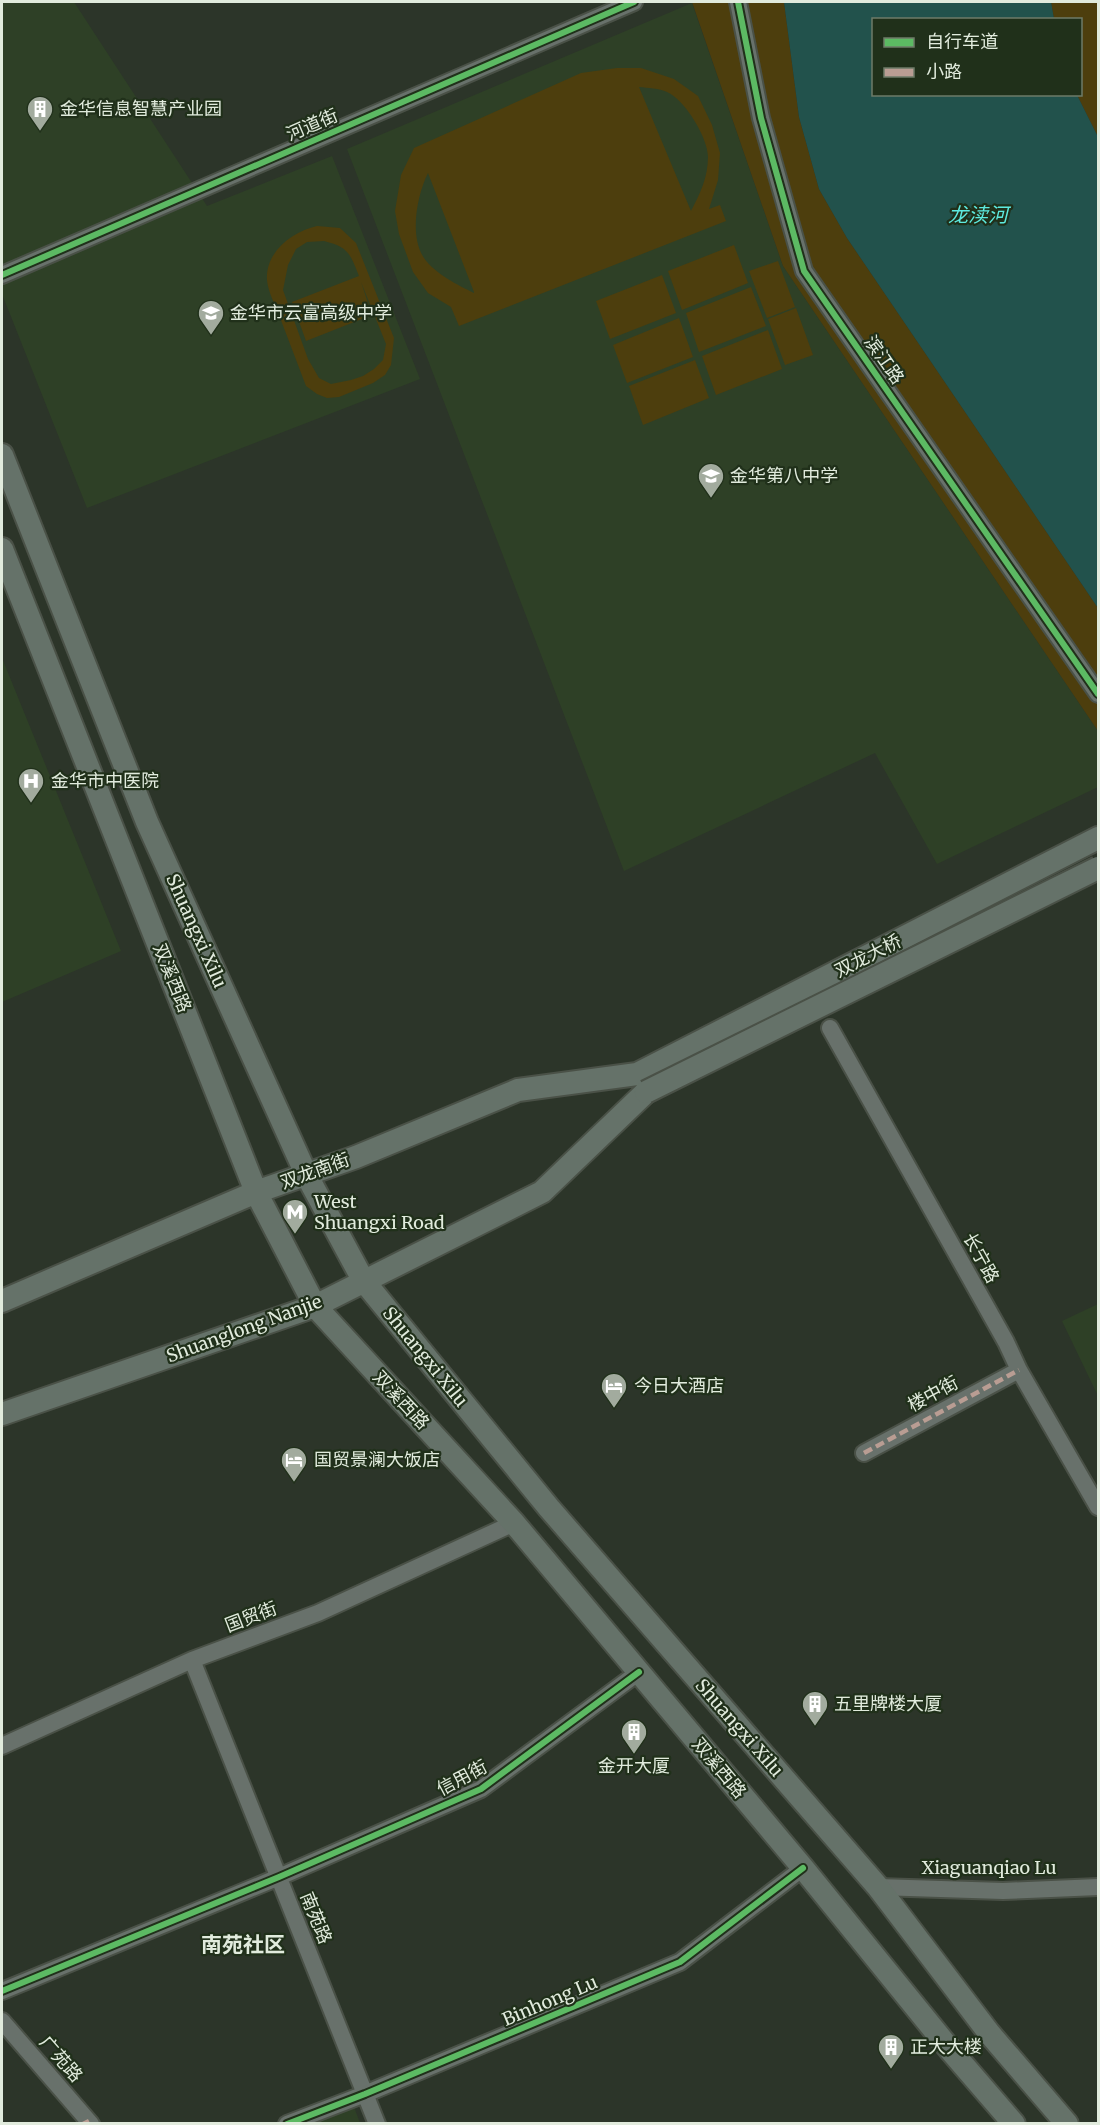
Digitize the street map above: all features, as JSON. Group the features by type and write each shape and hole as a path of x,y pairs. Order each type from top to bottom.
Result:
{"main road":[{"name":"Shuangxi Xilu","path":"2,455 147,822 306,1174 363,1280 549,1508 878,1887 989,2033 1067,2124"},
{"name":"双溪西路","path":"2,549 256,1192 315,1306 514,1523 1014,2124"},
{"name":"双龙大桥","path":"642,1083 1098,838"},
{"name":"双龙大桥","path":"642,1083 1098,867"},
{"name":"双龙南街","path":"2,1302 256,1192 356,1157 518,1090 642,1083"},
{"name":"Shuanglong Nanjie","path":"2,1414 315,1306 542,1192 642,1083"}],"street":[{"name":"河道街","path":"2,275 634,2"},
{"name":"滨江路","path":"738,2 761,118 804,271 1098,694"},
{"name":"长宁路","path":"830,1028 1019,1370 1098,1507"},
{"name":"楼中街","path":"864,1453 1019,1370"},
{"name":"国贸街","path":"2,1746 192,1660 318,1613 514,1523"},
{"name":"南苑路","path":"192,1660 377,2124"},
{"name":"信用街","path":"2,1991 279,1877 481,1790 639,1672"},
{"name":"Binhong Lu","path":"287,2124 365,2094 680,1962 803,1868"},
{"name":"Xiaguanqiao Lu","path":"878,1887 1003,1891 1098,1887"},
{"name":"广苑路","path":"2,2020 88,2123"}],"shaded area":[{"name":"金华市云富高级中学","path":"2,2 74,2 207,206 332,156 420,379 87,508 2,294"},
{"path":"692,2 784,2 799,117 819,189 847,238 1098,608 1098,731 783,266"},
{"path":"1051,2 1098,2 1098,137 1078,96 1082,96 1082,18 1054,18"},
{"name":"金华第八中学","path":"692,3 783,266 1098,731 1098,787 937,864 875,753 624,871 347,149"},
{"path":"617,68 641,68 674,79 698,96 712,125 720,153 718,180 709,209 720,205 726,221 459,326 451,307 428,293 413,272 399,234 395,211 401,175 414,148 581,73","holes":["639,87 661,90 674,96 688,111 700,130 707,149 707,171 691,211","428,173 474,292 474,293 434,269 419,249 416,216"]},
{"path":"317,226 340,228 356,243 394,338 391,365 385,375 373,383 339,397 327,398 306,386 267,280 271,260 282,244","holes":["324,241 347,252 359,276 292,302 306,341 372,315 361,282 386,344 383,360 374,369 363,376 331,384 319,378 308,359 283,290 288,265 296,249 307,242"]},
{"path":"734,245 748,283 682,310 668,271"},
{"path":"778,261 795,307 767,318 749,271"},
{"path":"662,275 676,313 610,339 596,301"},
{"path":"751,287 766,326 699,352 686,313"},
{"path":"796,308 813,355 785,365 768,319"},
{"path":"679,318 693,357 627,383 613,345"},
{"path":"768,330 782,369 716,395 702,356"},
{"path":"695,360 709,398 643,425 629,386"},
{"name":"金华市中医院","path":"2,658 121,951 2,1002"},
{"path":"1098,1304 1098,1396 1062,1321"},
{"path":"354,2107 360,2123 313,2123"}],"water":[{"name":"龙渎河","path":"784,2 1051,2 1054,18 872,18 872,96 1078,96 1098,137 1098,608 847,238 819,189 799,117"}],"marked path":[{"path":"864,1453 1019,1370"},
{"path":"83,2124 89,2121"}],"cycle path":[{"path":"2,275 634,2"},
{"path":"738,2 761,118 804,271 1098,694"},
{"path":"2,1991 279,1877 481,1789 639,1672"},
{"path":"287,2124 365,2094 680,1962 803,1868"}],"place":[{"name":"金华信息智慧产业园","path":"40,132"},
{"name":"金华市云富高级中学","path":"211,336"},
{"name":"金华第八中学","path":"711,499"},
{"name":"金华市中医院","path":"31,804"},
{"name":"West Shuangxi Road","path":"295,1235"},
{"name":"今日大酒店","path":"614,1409"},
{"name":"国贸景澜大饭店","path":"294,1483"},
{"name":"五里牌楼大厦","path":"815,1727"},
{"name":"金开大厦","path":"634,1755"},
{"name":"正大大楼","path":"891,2070"}],"district":[{"name":"南苑社区","path":"243,1945"}]}
